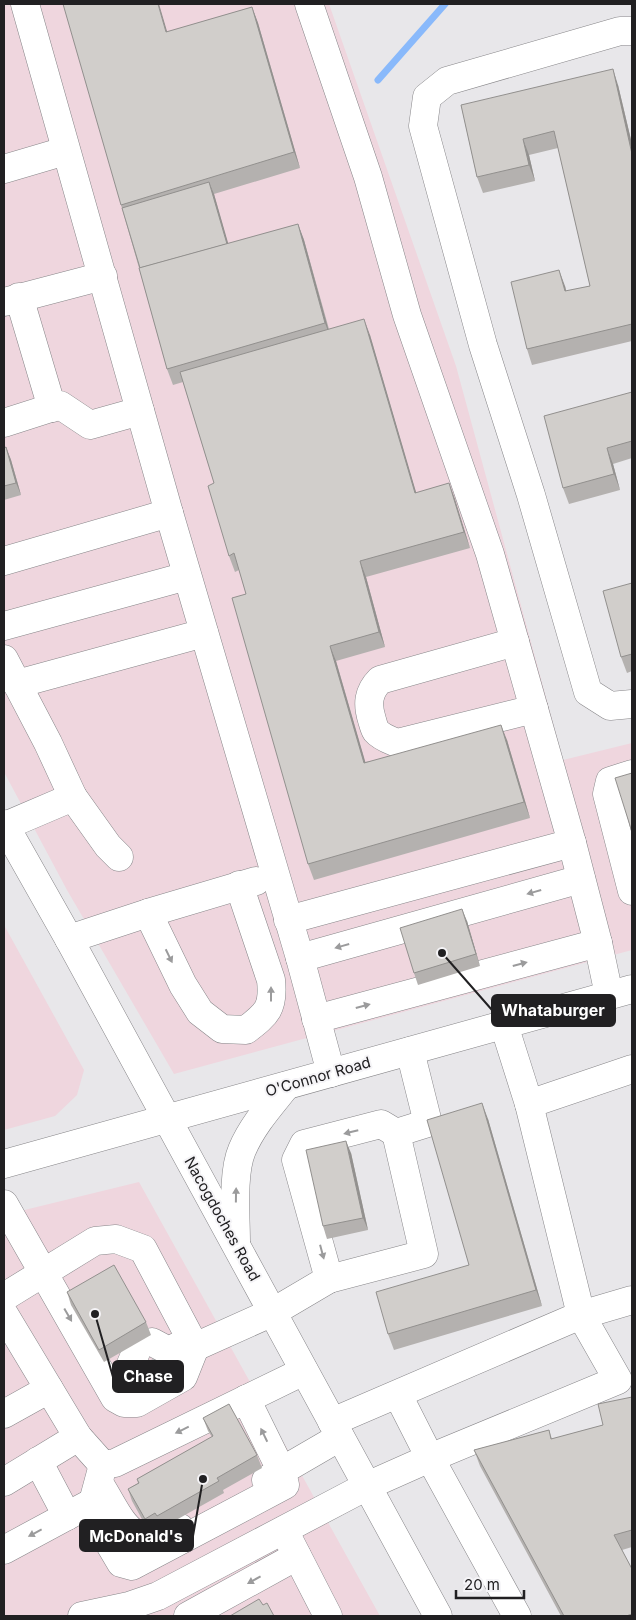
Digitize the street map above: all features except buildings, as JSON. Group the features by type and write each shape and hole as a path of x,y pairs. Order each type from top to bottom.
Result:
{"main road":[{"path":"25,4 65,151 103,276 187,576 300,958 331,1073"},
{"path":"309,4 368,177 408,315 490,554 572,843 598,943 620,992"},
{"path":"632,31 620,31 447,81 427,97 423,126 483,345 531,495 588,692 610,706 632,704"},
{"path":"4,169 65,151"},
{"path":"52,408 11,299 103,276"},
{"path":"4,423 60,405 90,425 140,411"},
{"path":"4,561 169,513"},
{"path":"4,626 187,576"},
{"path":"17,684 204,633"},
{"path":"515,642 380,680 374,686 369,697 368,707 371,718 376,731 384,738 397,743 534,709"},
{"path":"4,659 48,743 73,797 108,846 119,857"},
{"path":"632,774 610,781 607,794 632,891"},
{"path":"4,825 73,797"},
{"name":"Nacogdoches Road","path":"4,825 69,939 438,1616"},
{"path":"288,920 572,843"},
{"path":"69,939 148,912 275,875"},
{"path":"300,958 581,879"},
{"path":"148,912 183,985 200,1012 222,1029 246,1030 262,1018 271,1006 272,994 270,980 239,885"},
{"path":"316,1019 598,943"},
{"name":"O'Connor Road","path":"4,1164 620,992"},
{"path":"82,1616 129,1606 151,1608 158,1596 367,1486 618,1380 582,1314 529,1104 504,1025"},
{"path":"396,1133 428,1123 410,1051"},
{"path":"529,1104 632,1069"},
{"path":"236,1244 236,1178 241,1151 255,1125 286,1086"},
{"path":"154,1360 273,1312 329,1279 424,1254 396,1133 381,1124 304,1144 296,1160 329,1279"},
{"path":"4,1204 43,1272 154,1360"},
{"path":"4,1297 95,1241 116,1239 143,1249 154,1360"},
{"path":"282,1472 336,1430 398,1395 582,1314 632,1300"},
{"path":"4,1314 12,1344 49,1389 78,1437 98,1483 104,1536 121,1563 132,1566 285,1485 282,1472 246,1399"},
{"path":"4,1550 67,1516 115,1463 304,1371"},
{"path":"4,1414 49,1389"},
{"path":"398,1395 430,1458 517,1616"},
{"path":"4,1482 78,1437"},
{"path":"38,1460 67,1516"},
{"path":"284,1530 328,1616"},
{"path":"188,1616 297,1556"}],"shaded area":[{"path":"4,4 329,4 456,366 563,760 632,743 632,950 174,1074 67,890 4,772"},
{"path":"4,925 84,1070 77,1095 55,1116 4,1130"},
{"path":"139,1182 380,1616 4,1616 4,1215"}],"waterway":[{"path":"378,80 445,4"}],"tunnel":[{"path":"149,1377 167,1367"}],"place":[{"name":"Whataburger","path":"442,953"},
{"name":"Chase","path":"95,1314"},
{"name":"McDonald's","path":"203,1479"}]}
